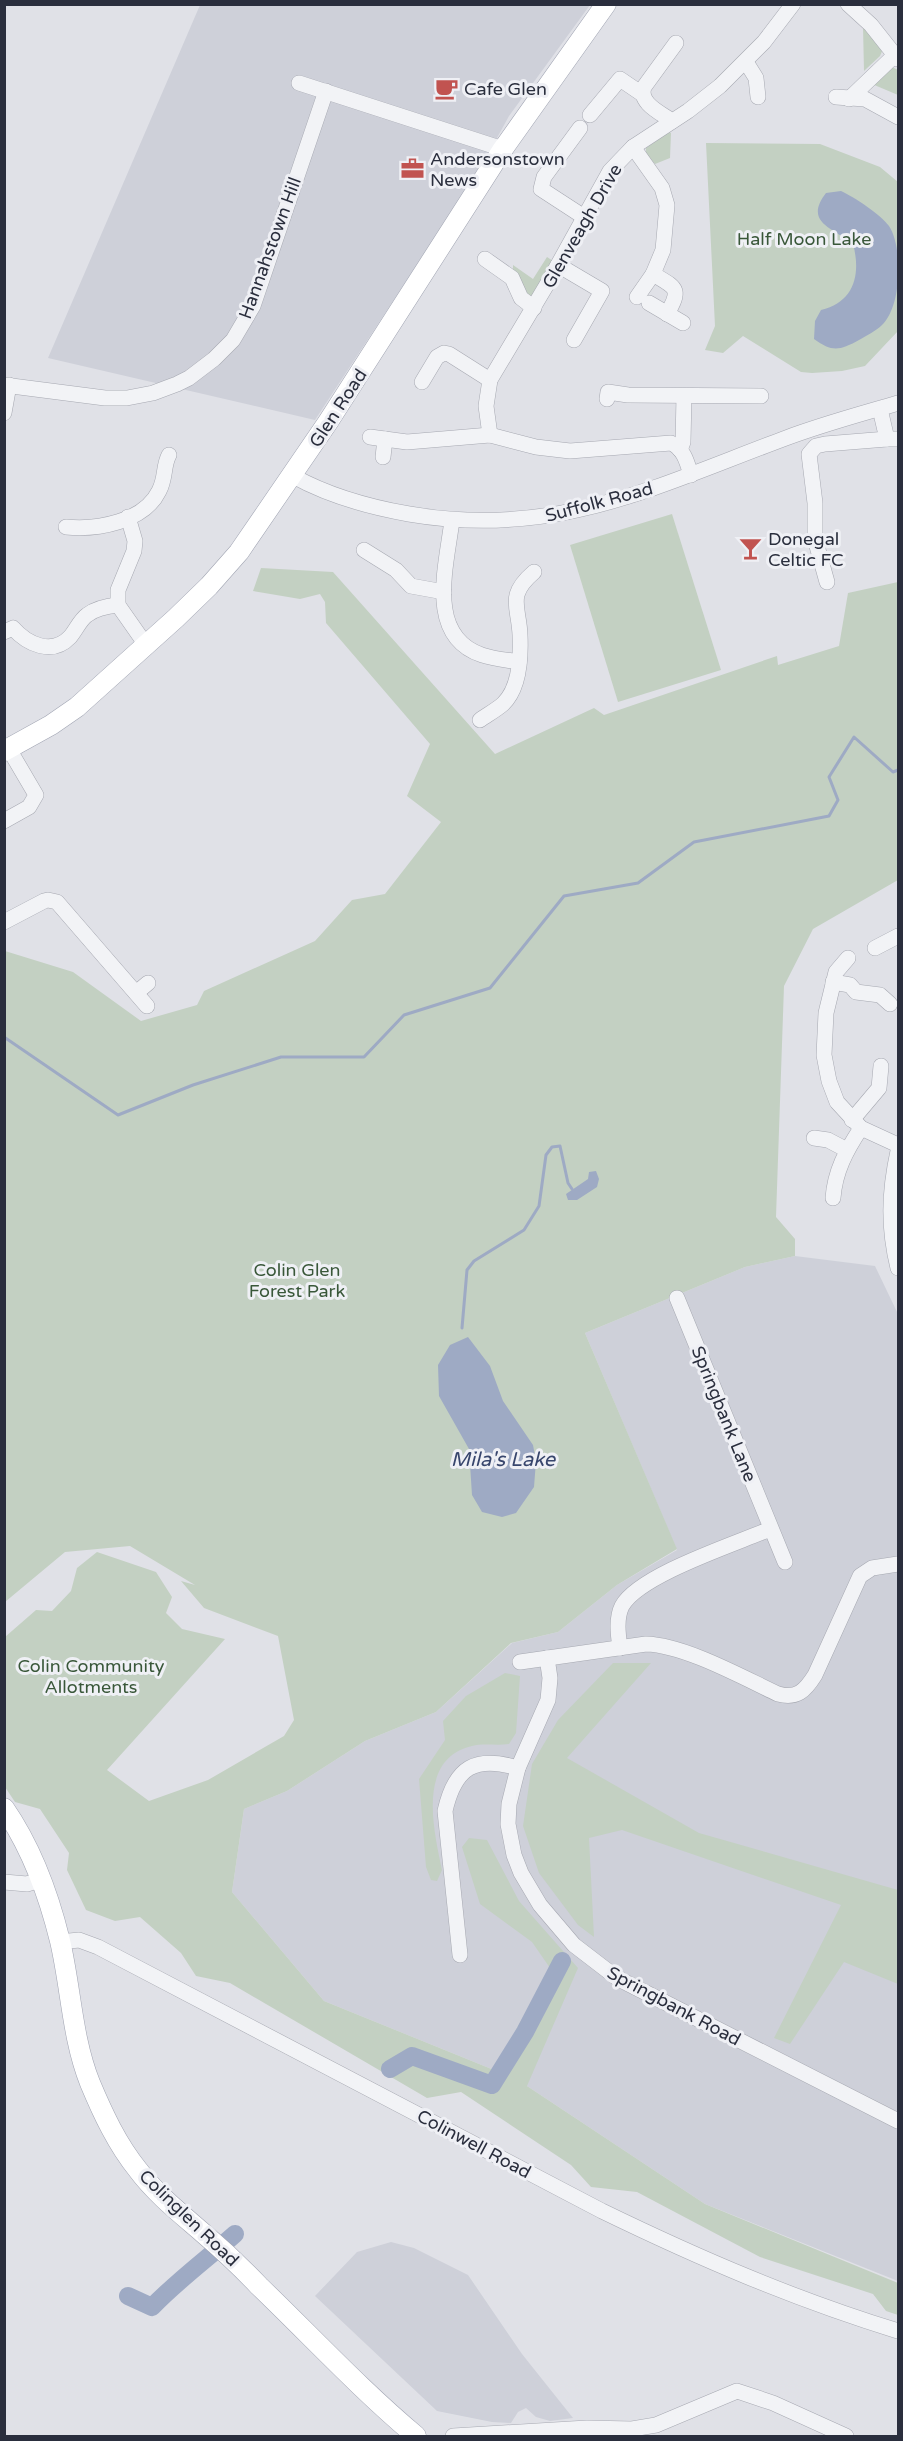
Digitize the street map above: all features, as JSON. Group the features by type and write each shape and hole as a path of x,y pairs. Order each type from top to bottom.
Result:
{"main road":[{"name":"Glen Road","path":"7,750 51,725 77,706 209,586 239,552 293,476 503,149 606,4"},
{"name":"Colinglen Road","path":"4,1808 18,1830 40,1880 60,1942 78,2042 89,2080 119,2142 138,2170 161,2196 228,2255 416,2436"}],"street":[{"name":"Glenveagh Drive","path":"490,435 486,406 490,380 534,308 606,177 633,147 706,97 746,62 793,4"},
{"path":"848,4 871,25 897,57 842,98 865,99 898,117"},
{"path":"642,94 644,87 676,43"},
{"path":"746,62 756,78 758,97"},
{"path":"590,115 620,79 642,94 645,100 672,121"},
{"path":"299,83 503,149"},
{"name":"Hannahstown Hill","path":"7,385 105,398 127,398 153,393 177,384 214,359 233,340 253,306 326,91"},
{"path":"580,128 544,177 541,189 584,217"},
{"path":"633,147 666,196 666,238 643,300 682,323"},
{"path":"485,259 512,278 521,298 534,308"},
{"path":"558,265 602,291 574,340"},
{"path":"653,274 670,284 676,292 676,298 667,314"},
{"path":"422,382 437,357 444,353 490,380"},
{"path":"4,413 7,385"},
{"path":"607,399 608,392 684,396 761,396"},
{"path":"680,450 683,442 684,396"},
{"name":"Suffolk Road","path":"293,476 332,494 374,507 453,520 512,520 567,513 632,496 807,430 898,403"},
{"path":"827,582 815,539 815,503 809,454 816,446 825,444 893,439 880,409"},
{"path":"370,437 419,442 459,436 490,435 553,450 595,451 671,443 680,450 692,475"},
{"path":"383,457 386,439"},
{"path":"65,527 89,529 128,517 144,509 158,494 166,472 161,459"},
{"path":"128,517 135,541 134,551 118,590 118,605 146,645"},
{"path":"453,520 444,592 447,622 466,647 483,656 519,662"},
{"path":"364,550 396,570 411,586 444,592"},
{"path":"480,720 503,704 513,690 519,662 520,633 516,616 517,597 519,588 534,572"},
{"path":"4,632 14,628 34,645 55,645 68,639 86,616 99,608 118,605"},
{"path":"4,821 29,807 36,795 7,750"},
{"path":"4,922 44,901 57,902 142,988 147,1006"},
{"path":"875,948 898,936"},
{"path":"848,958 836,972 826,1013 824,1055 829,1081 837,1102 856,1124 898,1145"},
{"path":"833,982 849,985 851,997 880,995 890,1004"},
{"path":"833,1198 835,1177 856,1124 879,1088 881,1066"},
{"path":"814,1138 828,1140 847,1150"},
{"path":"898,1152 893,1176 890,1220 898,1268"},
{"name":"Springbank Lane","path":"677,1298 785,1562"},
{"path":"620,1647 618,1617 621,1607 642,1584 770,1529"},
{"path":"520,1662 645,1644 669,1647 778,1694 793,1696 808,1686 815,1675 860,1576 872,1568 898,1564"},
{"name":"Springbank Road","path":"548,1658 550,1678 548,1700 518,1768 509,1804 508,1824 513,1855 540,1905 574,1945 601,1967 633,1987 898,2121"},
{"path":"460,1955 445,1811 449,1792 463,1772 479,1764 488,1763 518,1768"},
{"path":"4,1882 27,1884 40,1880"},
{"name":"Colinwell Road","path":"60,1942 79,1940 98,1947 674,2247 794,2297 898,2331"},
{"path":"453,2436 575,2428 632,2429 656,2425 737,2391 773,2403 846,2436"}],"shaded area":[{"path":"200,5 590,5 509,116 481,167 315,420 48,358"},
{"path":"795,1256 875,1266 898,1314 898,2281 705,2204 527,2086 494,2070 324,2001 232,1892 244,1809 287,1791 365,1741 436,1712 512,1643 558,1632 617,1585 677,1550 585,1333 745,1267"},
{"path":"391,2242 414,2248 468,2275 522,2354 573,2418 550,2421 536,2417 526,2408 518,2412 511,2423 492,2422 437,2411 315,2296 357,2252"}],"green space":[{"path":"863,27 883,49 880,56 864,71"},
{"path":"892,67 898,70 898,95 872,84"},
{"path":"669,132 671,133 670,158 655,164 646,154 646,148"},
{"name":"Half Moon Lake","path":"706,143 820,144 880,167 898,182 898,331 865,366 842,371 801,372 743,336 723,353 705,350 715,326"},
{"path":"547,257 553,261 532,298 529,299 513,272 513,265 533,279"},
{"path":"672,514 721,670 618,702 570,545"},
{"name":"Colin Glen Forest Park","path":"261,568 333,572 495,754 594,708 604,715 777,656 778,665 839,646 848,593 898,582 898,880 813,929 784,986 776,1217 795,1239 795,1256 745,1267 585,1333 677,1549 617,1585 558,1632 511,1643 436,1712 365,1741 287,1791 244,1809 232,1892 324,2001 494,2070 550,1968 532,1942 480,1904 462,1847 469,1838 487,1840 519,1901 578,1968 527,2086 705,2204 898,2283 898,2315 886,2311 873,2294 760,2257 637,2192 591,2187 571,2165 461,2092 427,2098 230,1983 196,1976 181,1953 140,1917 115,1921 86,1910 67,1870 69,1853 40,1809 15,1802 5,1787 5,1637 36,1610 52,1611 71,1591 77,1568 97,1552 156,1572 172,1597 166,1613 182,1629 225,1639 107,1770 149,1801 208,1780 284,1736 294,1720 278,1636 204,1608 181,1581 195,1585 130,1546 65,1552 5,1602 5,951 73,972 141,1021 197,1005 204,991 315,941 352,900 385,894 441,822 407,796 430,744 326,623 325,602 320,594 300,599 253,591"},
{"path":"613,1663 651,1663 567,1758 699,1833 898,1890 898,1984 844,1962 790,2044 774,2038 841,1905 622,1830 589,1838 594,1937 578,1925 539,1873 523,1826 532,1764 558,1720"},
{"path":"505,1673 520,1676 516,1733 509,1744 472,1746 454,1753 443,1765 436,1781 433,1798 435,1836 442,1870 437,1881 431,1880 426,1867 419,1779 445,1740 443,1721 466,1696"}],"water":[{"name":"Half Moon Lake","path":"841,191 880,216 889,226 897,248 898,276 894,304 882,325 852,344 841,348 831,348 814,339 815,321 821,310 832,306 848,293 853,285 856,265 853,244 824,224 819,218 818,211 826,193"},
{"path":"596,1171 599,1179 597,1187 577,1200 568,1200 566,1194 588,1179 589,1172"},
{"name":"Mila's Lake","path":"468,1337 490,1366 503,1401 533,1445 536,1461 534,1487 516,1513 502,1517 482,1512 472,1495 469,1449 439,1396 438,1365 450,1345"}],"waterway":[{"path":"4,1037 118,1115 193,1085 281,1057 364,1057 404,1015 490,988 564,896 638,883 694,842 829,816 838,800 829,777 854,737 893,772 898,770"},
{"path":"462,1328 467,1270 474,1261 524,1230 539,1206 546,1155 552,1147 560,1146 568,1183 572,1189"},
{"path":"390,2069 412,2056 492,2085 525,2032 562,1961"},
{"path":"128,2296 152,2307 235,2234"}],"place":[{"name":"Cafe Glen","path":"446,89"},
{"name":"Andersonstown News","path":"412,169"},
{"name":"Donegal Celtic FC","path":"750,549"}],"park label":[{"name":"Colin Community Allotments","path":"91,1676"}]}
